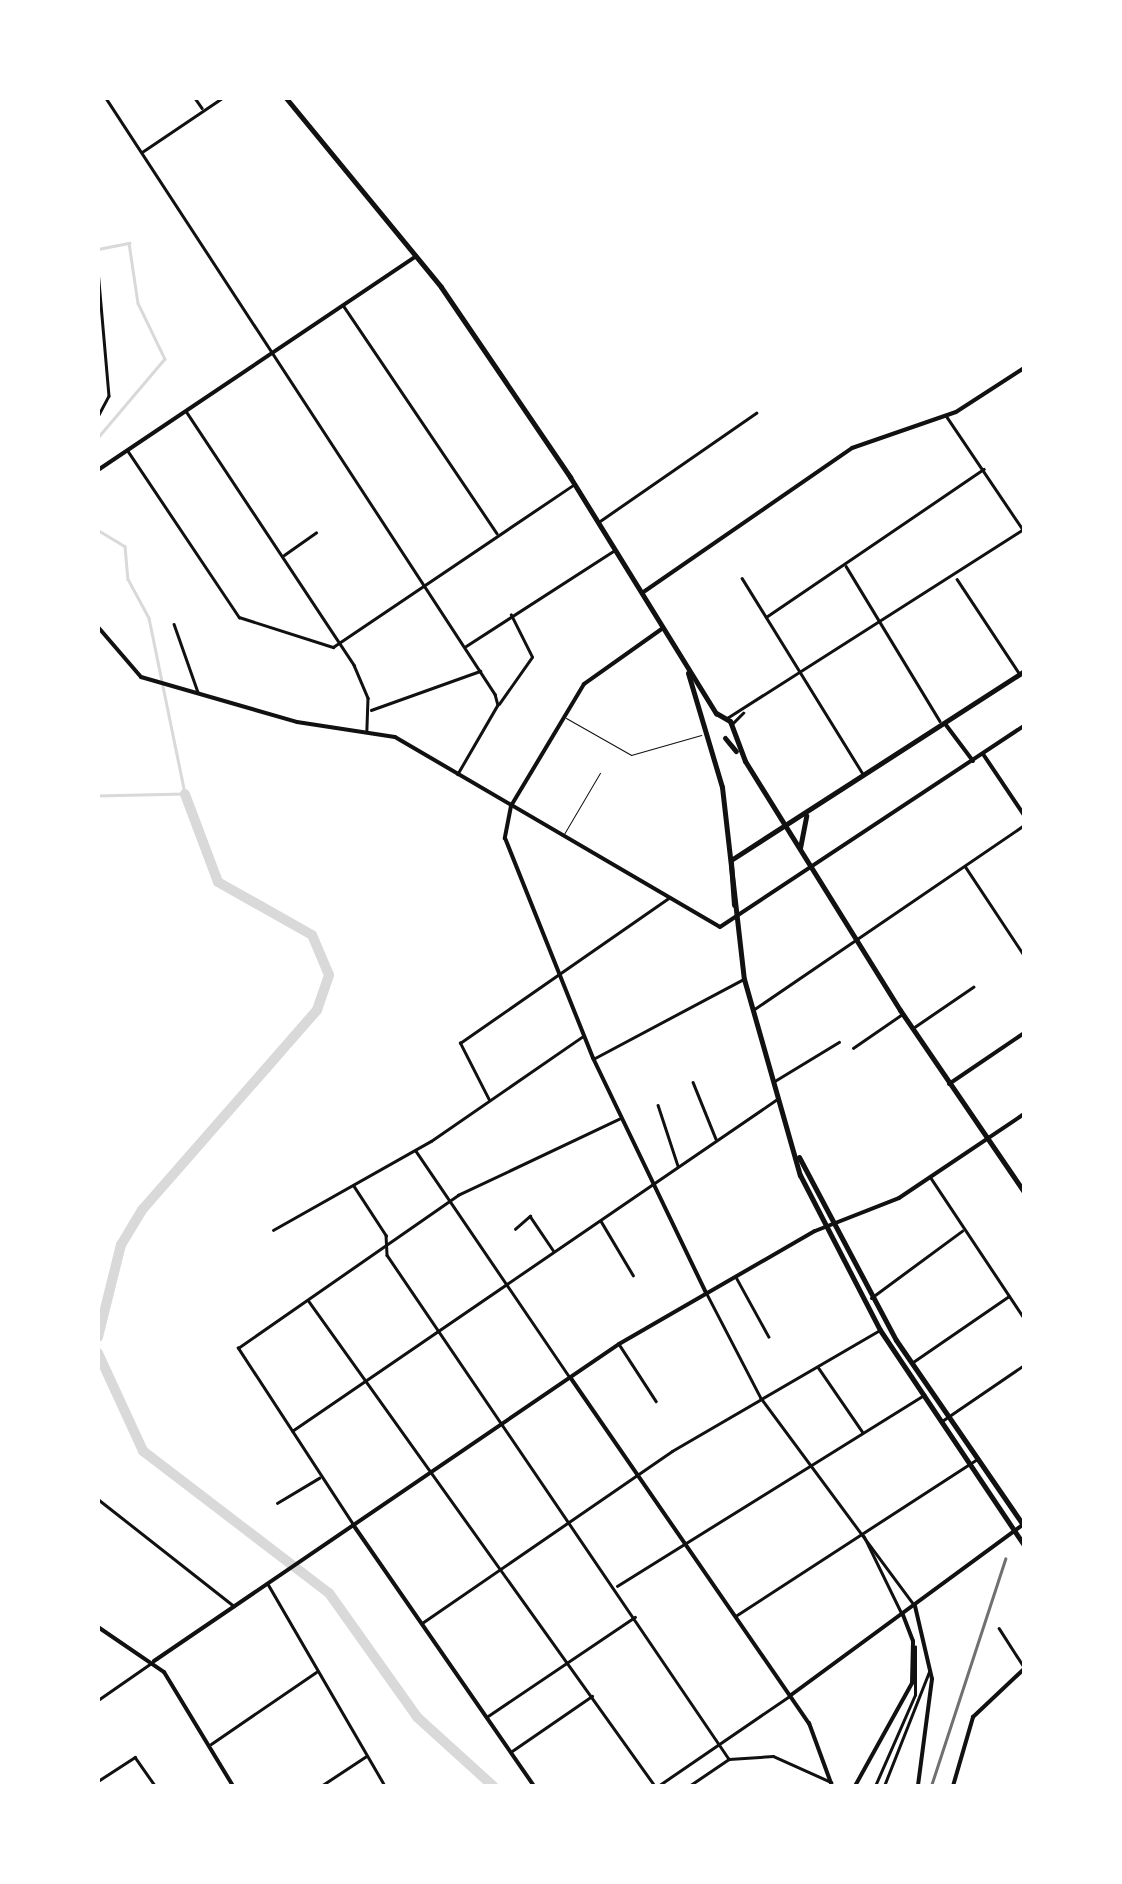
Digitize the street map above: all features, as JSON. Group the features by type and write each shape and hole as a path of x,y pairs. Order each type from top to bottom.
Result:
{"main road":[{"path":"286,98 416,257 575,484 716,713 729,721 728,736 902,1014 1024,1190"},
{"path":"684,661 707,718 704,734 710,741 732,860 744,979 777,1099 824,1227 880,1330 1024,1545"},
{"path":"732,860 946,725 1022,672"},
{"path":"707,718 716,713"},
{"path":"710,741 728,736"},
{"path":"801,851 799,829 814,808"},
{"path":"795,1150 871,1298 1024,1525"}],"street":[{"path":"106,98 268,356 465,647 498,705"},
{"path":"195,98 203,110"},
{"path":"140,152 222,98"},
{"path":"98,470 416,257"},
{"path":"98,270 109,396 98,417"},
{"path":"343,305 498,535"},
{"path":"642,593 852,448 946,415 1024,368"},
{"path":"186,410 341,643 369,710 367,730"},
{"path":"599,522 756,412"},
{"path":"729,721 881,627 1024,530 946,415"},
{"path":"127,450 239,617 341,643 575,484"},
{"path":"766,617 984,469"},
{"path":"283,556 316,532"},
{"path":"465,647 616,549"},
{"path":"845,566 881,627 973,762"},
{"path":"955,577 1022,672"},
{"path":"742,578 864,776"},
{"path":"458,775 498,705 532,658 510,615"},
{"path":"174,624 197,693"},
{"path":"98,627 134,673 197,693 367,730 458,775 720,928 737,923 1024,726"},
{"path":"663,628 600,668 564,716 511,806 509,858 651,1185 762,1398 914,1606 930,1658 931,1722 918,1786"},
{"path":"369,710 480,671"},
{"path":"729,721 744,712"},
{"path":"984,754 1024,815"},
{"path":"753,1010 1024,826"},
{"path":"965,866 1024,955"},
{"path":"490,1101 457,1049 668,898"},
{"path":"593,1058 744,979"},
{"path":"912,1028 973,987"},
{"path":"853,1048 902,1014"},
{"path":"949,1084 1024,1034"},
{"path":"273,1230 415,1148 584,1036"},
{"path":"772,1082 839,1042"},
{"path":"694,1082 717,1140"},
{"path":"290,1432 777,1099"},
{"path":"658,1104 679,1167"},
{"path":"98,1700 619,1344 824,1227 930,1178 1024,1114"},
{"path":"534,1786 238,1353 306,1298 449,1200 620,1118"},
{"path":"415,1148 791,1695 819,1739 832,1785"},
{"path":"930,1178 1024,1318"},
{"path":"354,1186 385,1245 722,1743 729,1759"},
{"path":"515,1229 530,1216 554,1252"},
{"path":"601,1220 633,1275"},
{"path":"871,1298 964,1230"},
{"path":"736,1276 769,1337"},
{"path":"912,1363 1009,1296"},
{"path":"306,1298 504,1566 656,1786 791,1695 1024,1525"},
{"path":"422,1622 636,1474 880,1330"},
{"path":"619,1344 656,1400"},
{"path":"941,1422 1024,1366"},
{"path":"818,1367 863,1432"},
{"path":"616,1587 683,1541 930,1390"},
{"path":"735,1616 978,1458"},
{"path":"277,1503 321,1476"},
{"path":"98,1501 236,1607"},
{"path":"864,1535 914,1640 914,1695 875,1786"},
{"path":"268,1584 385,1786"},
{"path":"487,1717 635,1616"},
{"path":"98,1626 154,1661 233,1786"},
{"path":"952,1786 973,1717 1024,1668 999,1628"},
{"path":"855,1786 909,1690 914,1640"},
{"path":"884,1786 923,1702 930,1658"},
{"path":"210,1745 318,1671"},
{"path":"511,1752 592,1696"},
{"path":"321,1786 367,1756"},
{"path":"689,1786 729,1759 773,1756 832,1785"},
{"path":"98,1781 135,1757 154,1786"},
{"path":"824,1786 832,1785"}],"lane":[{"path":"564,716 631,755 704,734"},
{"path":"562,836 600,773"}],"waterway":[{"path":"98,249 129,243 138,303 165,359 98,438"},
{"path":"98,530 125,546 128,579 149,618 185,794 98,796"},
{"path":"98,1337 121,1245 142,1210 317,1010 329,975 312,935 218,882 185,794"},
{"path":"98,1353 143,1451 329,1593 417,1717 493,1786"}],"railway":[{"path":"931,1786 1005,1559"}]}
